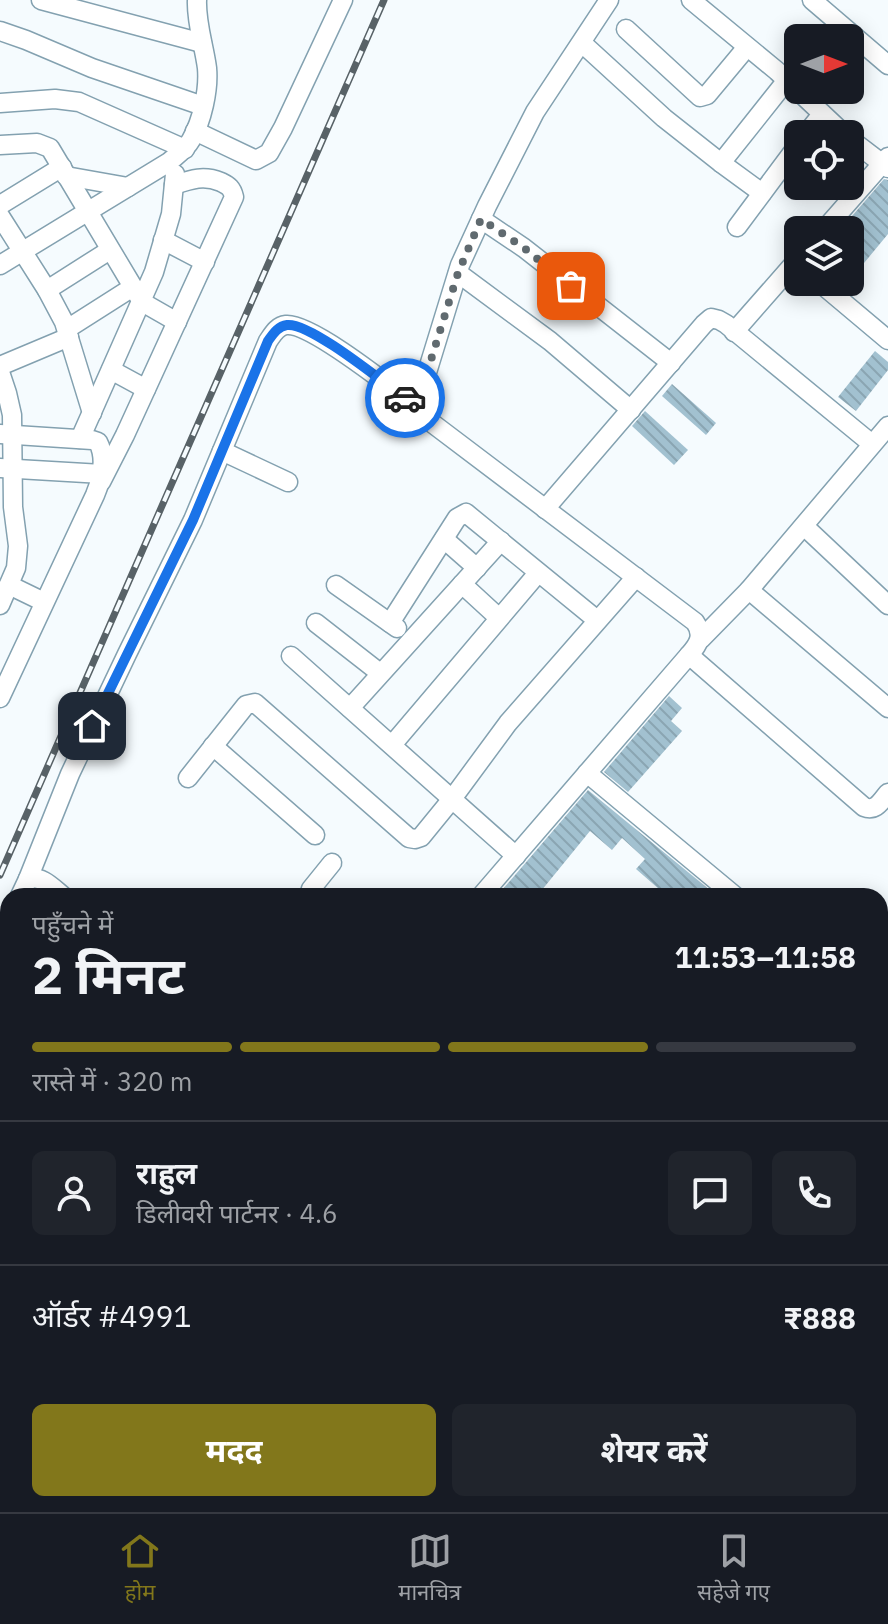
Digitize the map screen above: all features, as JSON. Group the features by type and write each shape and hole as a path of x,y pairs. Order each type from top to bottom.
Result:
{"street":[{"path":"41,0 202,43"},
{"path":"0,265 180,152 195,131 207,77 197,0"},
{"path":"195,131 256,160 269,153 343,0"},
{"path":"609,0 535,112 481,219 458,273 421,392 420,409 424,417 695,622 701,639"},
{"path":"691,0 784,78"},
{"path":"812,0 888,65"},
{"path":"626,29 700,97 707,95 747,47"},
{"path":"0,31 92,68 203,106"},
{"path":"582,43 664,118 762,193"},
{"path":"721,163 784,84"},
{"path":"0,103 55,99 79,102 180,152"},
{"path":"812,104 829,120"},
{"path":"817,120 822,114"},
{"path":"0,156 10,144 46,145 137,295 177,322"},
{"path":"837,216 886,163 864,148"},
{"path":"80,439 111,370 137,295 154,272 171,214 180,152"},
{"path":"737,227 784,164"},
{"path":"0,205 64,171 128,187"},
{"path":"0,698 8,657 44,602 232,205 233,191 211,178 195,178 174,185"},
{"path":"0,216 47,290 68,333 92,413"},
{"path":"481,219 524,248 671,363"},
{"path":"163,240 205,262"},
{"path":"47,290 110,250"},
{"path":"458,273 550,341 631,410"},
{"path":"734,332 784,276"},
{"path":"0,366 137,295"},
{"path":"836,296 888,340"},
{"path":"545,509 711,318 719,320 872,444"},
{"path":"24,887 70,774 193,520 268,341 277,329 291,324 319,337 420,409"},
{"path":"111,370 146,389"},
{"path":"0,372 10,405 7,506 17,555 16,568 0,605"},
{"path":"488,888 888,426"},
{"path":"7,435 98,442 101,448 101,478"},
{"path":"222,451 288,482"},
{"path":"7,469 101,478"},
{"path":"390,623 457,518 466,513 597,620"},
{"path":"804,526 888,605"},
{"path":"444,539 477,568"},
{"path":"350,708 501,541"},
{"path":"392,745 538,573"},
{"path":"188,778 246,705 255,703 409,838 421,837 508,723 636,577"},
{"path":"462,584 499,618"},
{"path":"9,585 44,602"},
{"path":"336,585 412,638"},
{"path":"749,590 888,708"},
{"path":"316,623 380,673"},
{"path":"689,655 864,807 874,808 888,793"},
{"path":"291,656 516,856"},
{"path":"213,746 315,835"},
{"path":"587,773 725,888"},
{"path":"312,888 332,863"},
{"path":"24,887 37,877 53,888"}],"building":[{"path":"884,179 888,180 888,234 864,263 864,216 852,216"},
{"path":"875,351 888,362 888,370 856,411 838,397"},
{"path":"672,384 716,423 706,435 662,396"},
{"path":"645,411 688,450 674,465 632,426"},
{"path":"669,696 682,708 671,721 682,731 628,792 604,772"},
{"path":"588,790 707,888 658,888 636,869 645,859 622,838 612,850 590,831 544,888 504,888"}],"railway":[{"path":"0,875 384,0"}],"way so far":[{"path":"405,398 420,409 421,392 458,273 481,219 524,248 571,286"}],"route":[{"path":"92,726 193,520 268,341 277,329 291,324 319,337 405,398"}]}
